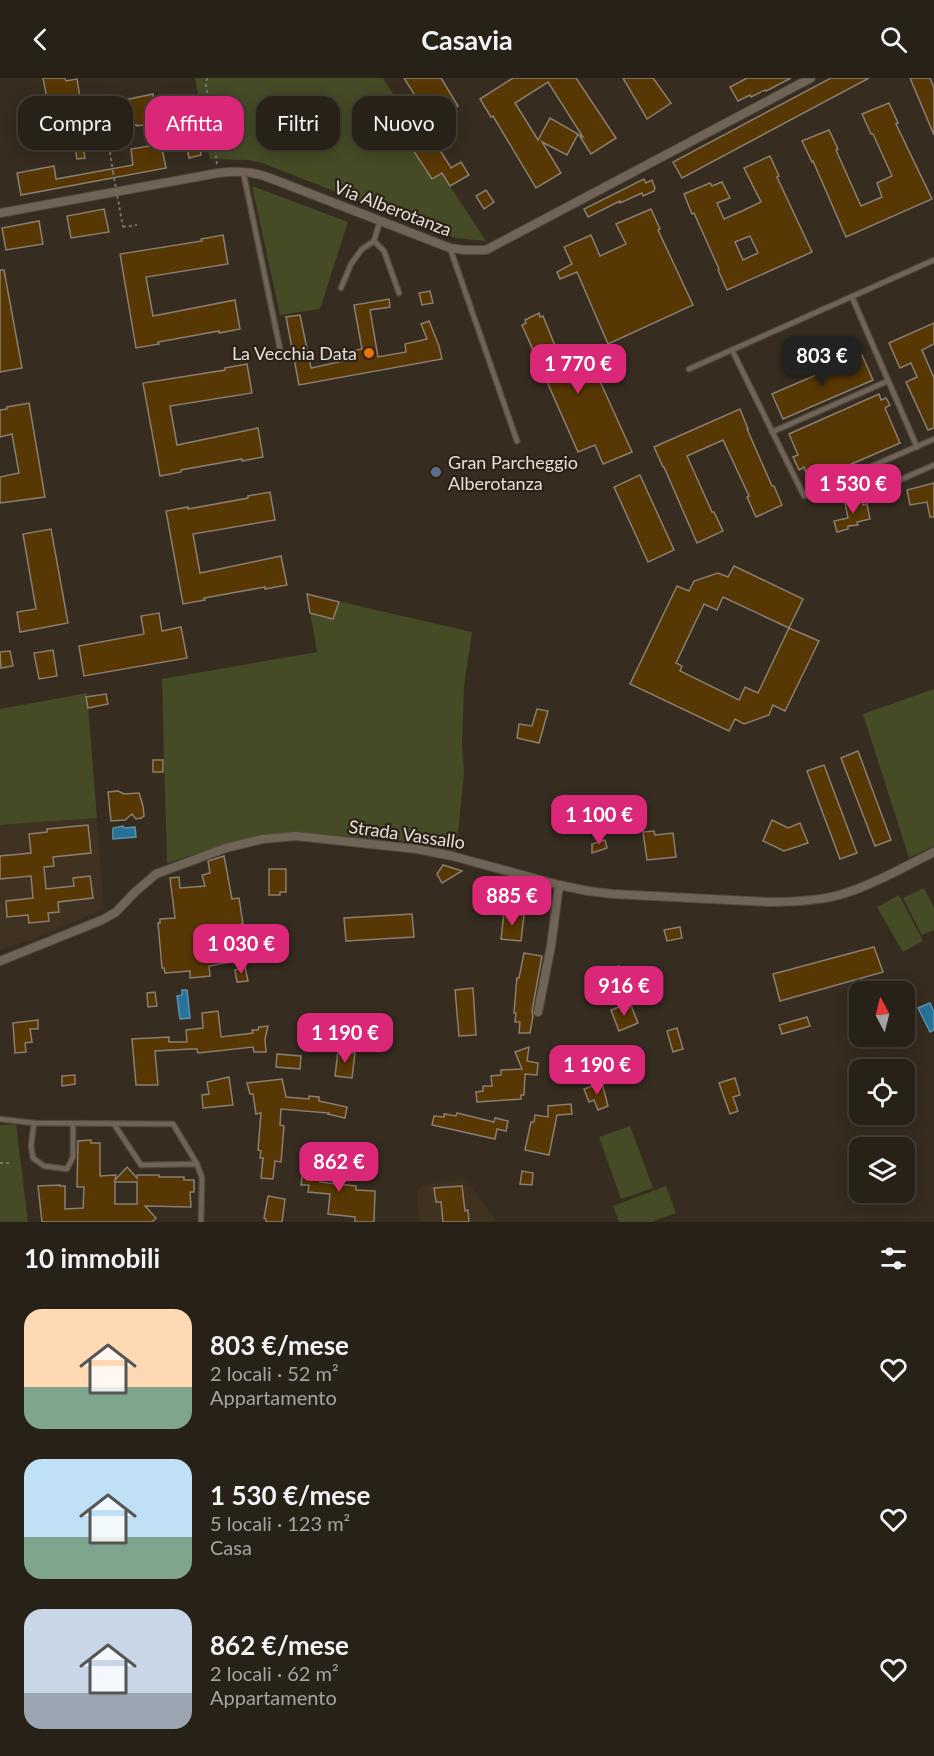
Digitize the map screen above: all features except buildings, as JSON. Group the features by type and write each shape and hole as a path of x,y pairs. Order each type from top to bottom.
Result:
{"street":[{"name":"Via Alberotanza","path":"0,213 218,173 243,171 258,173 450,248 486,250 811,78"},
{"name":"Strada Vassallo","path":"0,961 102,920 116,912 156,874 226,848 263,839 296,836 417,849 452,855 559,885 613,894 794,902 839,895 934,852"},
{"path":"538,1012 551,946 559,885"}],"lane":[{"path":"243,171 280,349"},
{"path":"341,288 351,264 362,249 374,241 380,221"},
{"path":"374,241 384,251 399,293"},
{"path":"450,248 517,441"},
{"path":"689,369 934,260"},
{"path":"852,297 917,447"},
{"path":"732,350 804,496 934,440"},
{"path":"772,432 888,381"},
{"path":"884,487 934,465"},
{"path":"0,1119 34,1123 173,1124 197,1164 202,1178 201,1222"},
{"path":"34,1123 31,1146 33,1158 44,1166 67,1169 73,1157 73,1124"},
{"path":"114,1124 141,1165 197,1164"}],"path":[{"path":"207,78 218,173"},
{"path":"110,152 123,227 137,225"},
{"path":"0,1164 9,1163"}],"shaded area":[{"path":"97,818 104,909 36,938 0,950 0,825"},
{"path":"462,1180 472,1188 497,1222 419,1222 417,1196 420,1188 428,1184"}],"green space":[{"path":"195,78 383,78 394,96 352,96 352,150 413,150 426,172 443,172 486,241 455,238 262,163 247,160 210,159 208,150 244,150 244,96 198,96"},
{"path":"252,186 348,222 320,309 280,315"},
{"path":"307,594 472,632 464,687 462,744 464,774 456,851 404,841 294,832 267,835 167,863 162,679 317,652"},
{"path":"934,689 934,846 909,858 863,714"},
{"path":"87,693 97,818 0,825 0,709"},
{"path":"924,888 934,908 934,930 922,935 903,898"},
{"path":"899,895 923,941 903,952 877,907"},
{"path":"16,1124 28,1222 0,1222 0,1125"},
{"path":"630,1126 653,1188 621,1199 599,1137"},
{"path":"666,1186 676,1213 651,1222 619,1222 613,1206"}],"water":[{"path":"123,826 124,828 135,827 136,837 113,839 113,828"},
{"path":"182,990 187,990 190,1018 180,1019 177,996 182,995"},
{"path":"930,1003 934,1012 934,1030 930,1032 918,1008"}],"place":[{"name":"La Vecchia Data","path":"369,353"},
{"name":"Gran Parcheggio Alberotanza","path":"436,472"}]}
